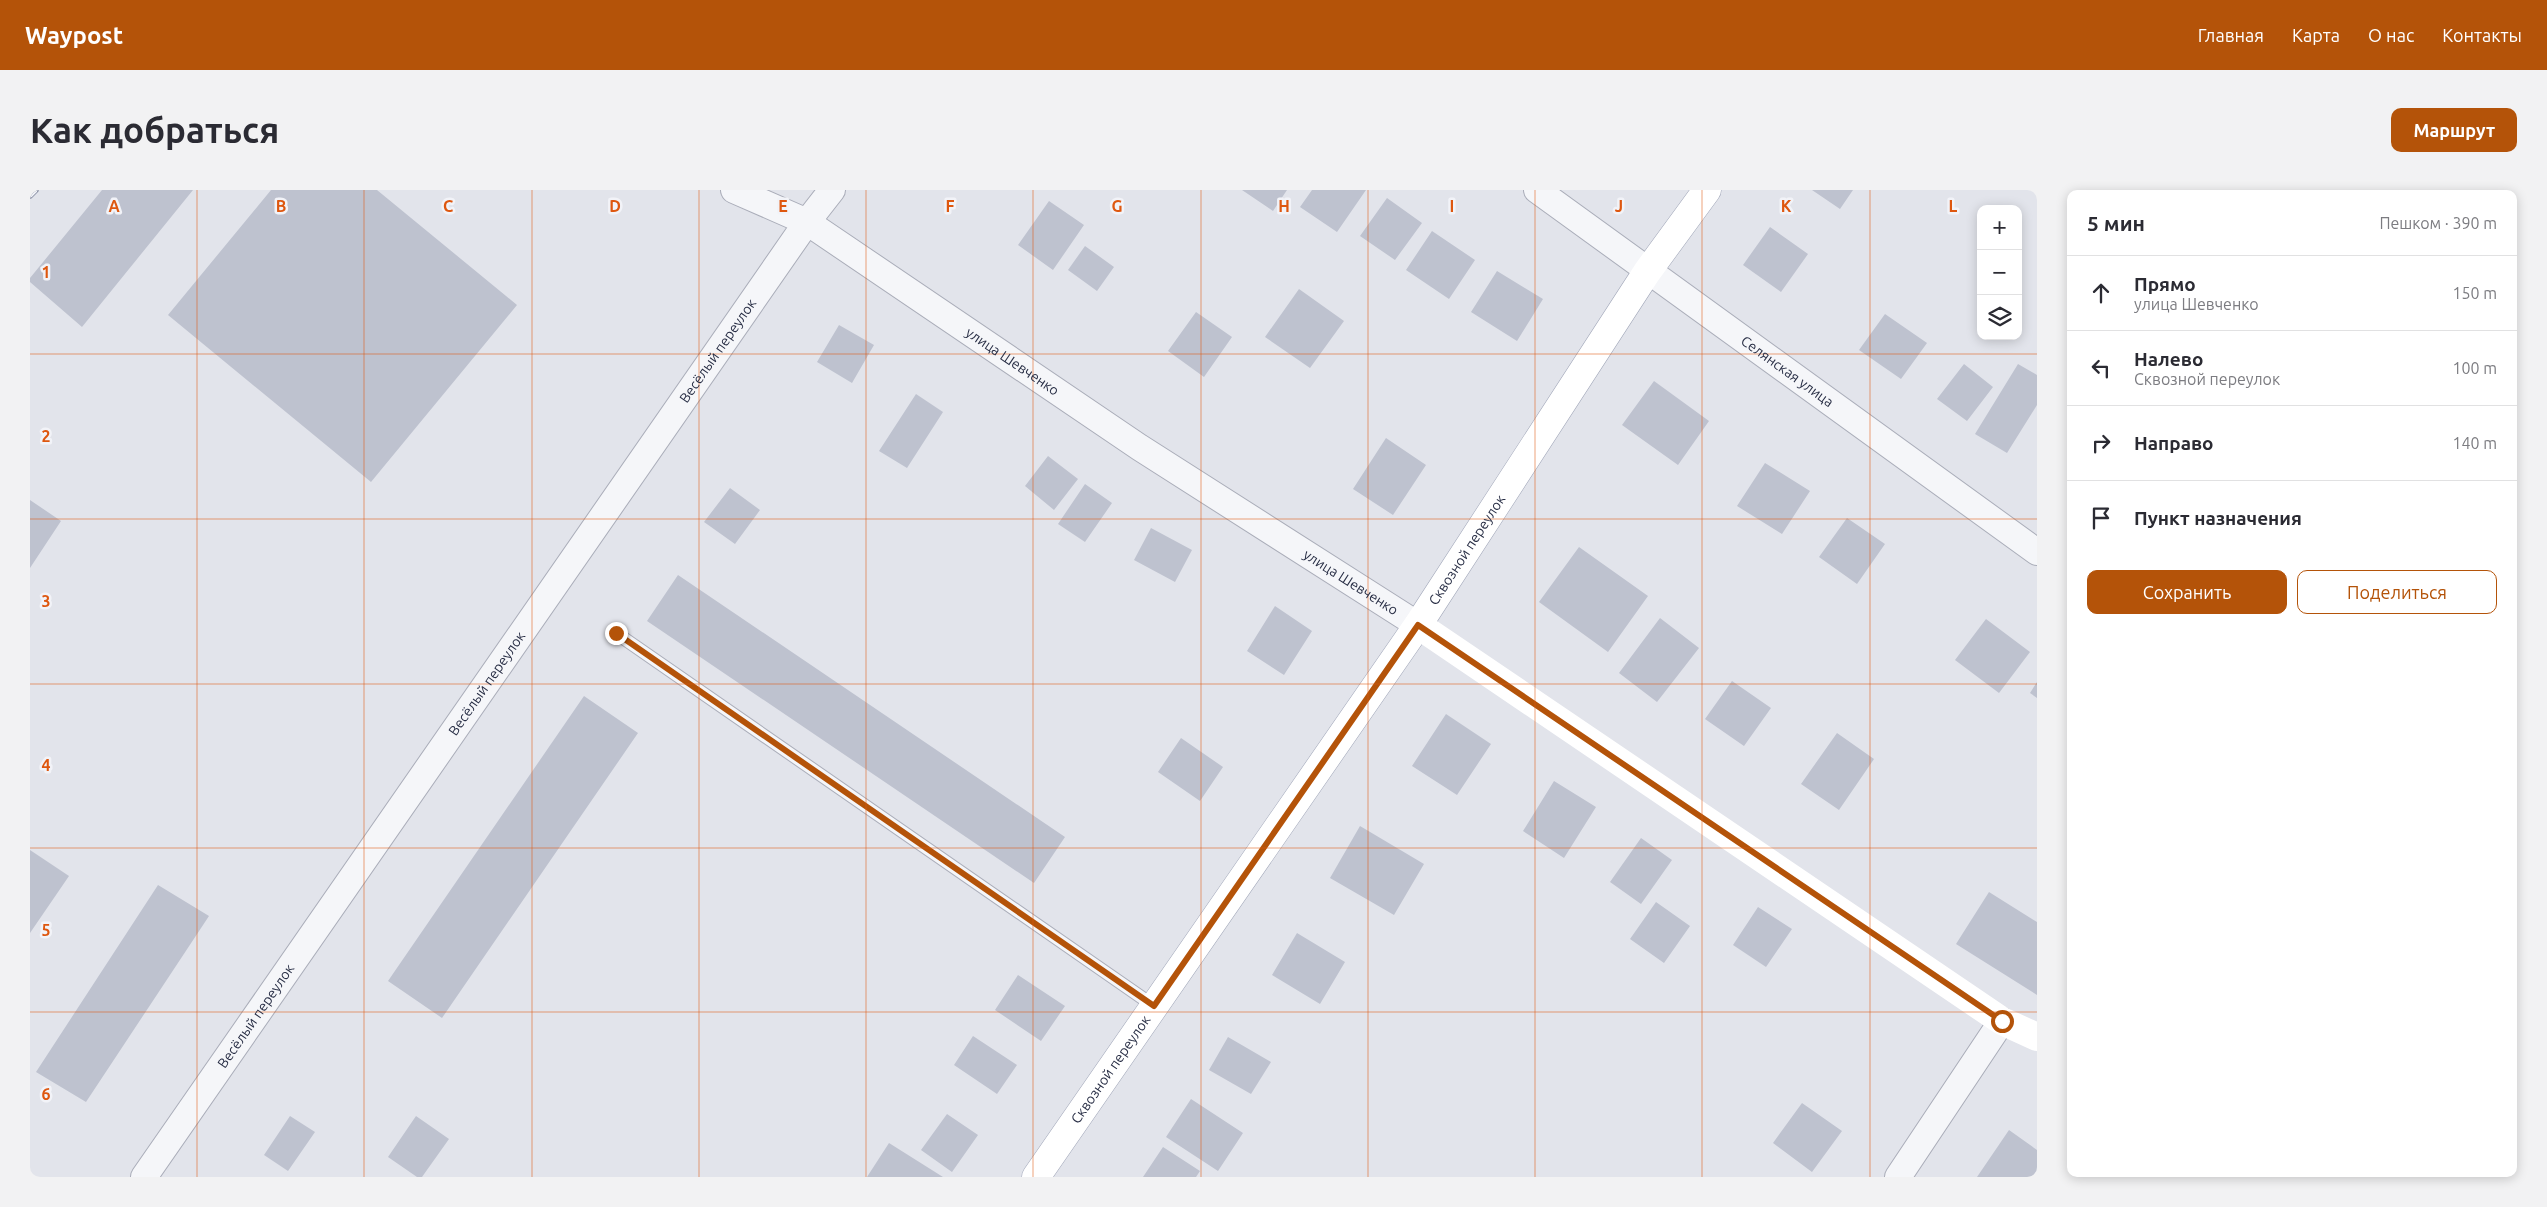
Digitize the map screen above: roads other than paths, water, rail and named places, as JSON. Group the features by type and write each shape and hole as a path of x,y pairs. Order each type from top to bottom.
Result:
{"main road":[{"name":"Сквозной переулок","path":"1036,1177 1418,625 1647,272 1706,190"},
{"name":"улица Шевченко","path":"1418,625 2002,1021 2037,1037"}],"street":[{"name":"улица Шевченко","path":"734,190 807,222 1139,447 1418,625"},
{"name":"Весёлый переулок","path":"144,1177 807,222 832,190"},
{"name":"Селянская улица","path":"1537,190 1647,272 2037,552"},
{"path":"1898,1177 2002,1021"}],"lane":[{"path":"616,633 1154,1006"}],"railway":[{"path":"30,196 36,190"}]}
